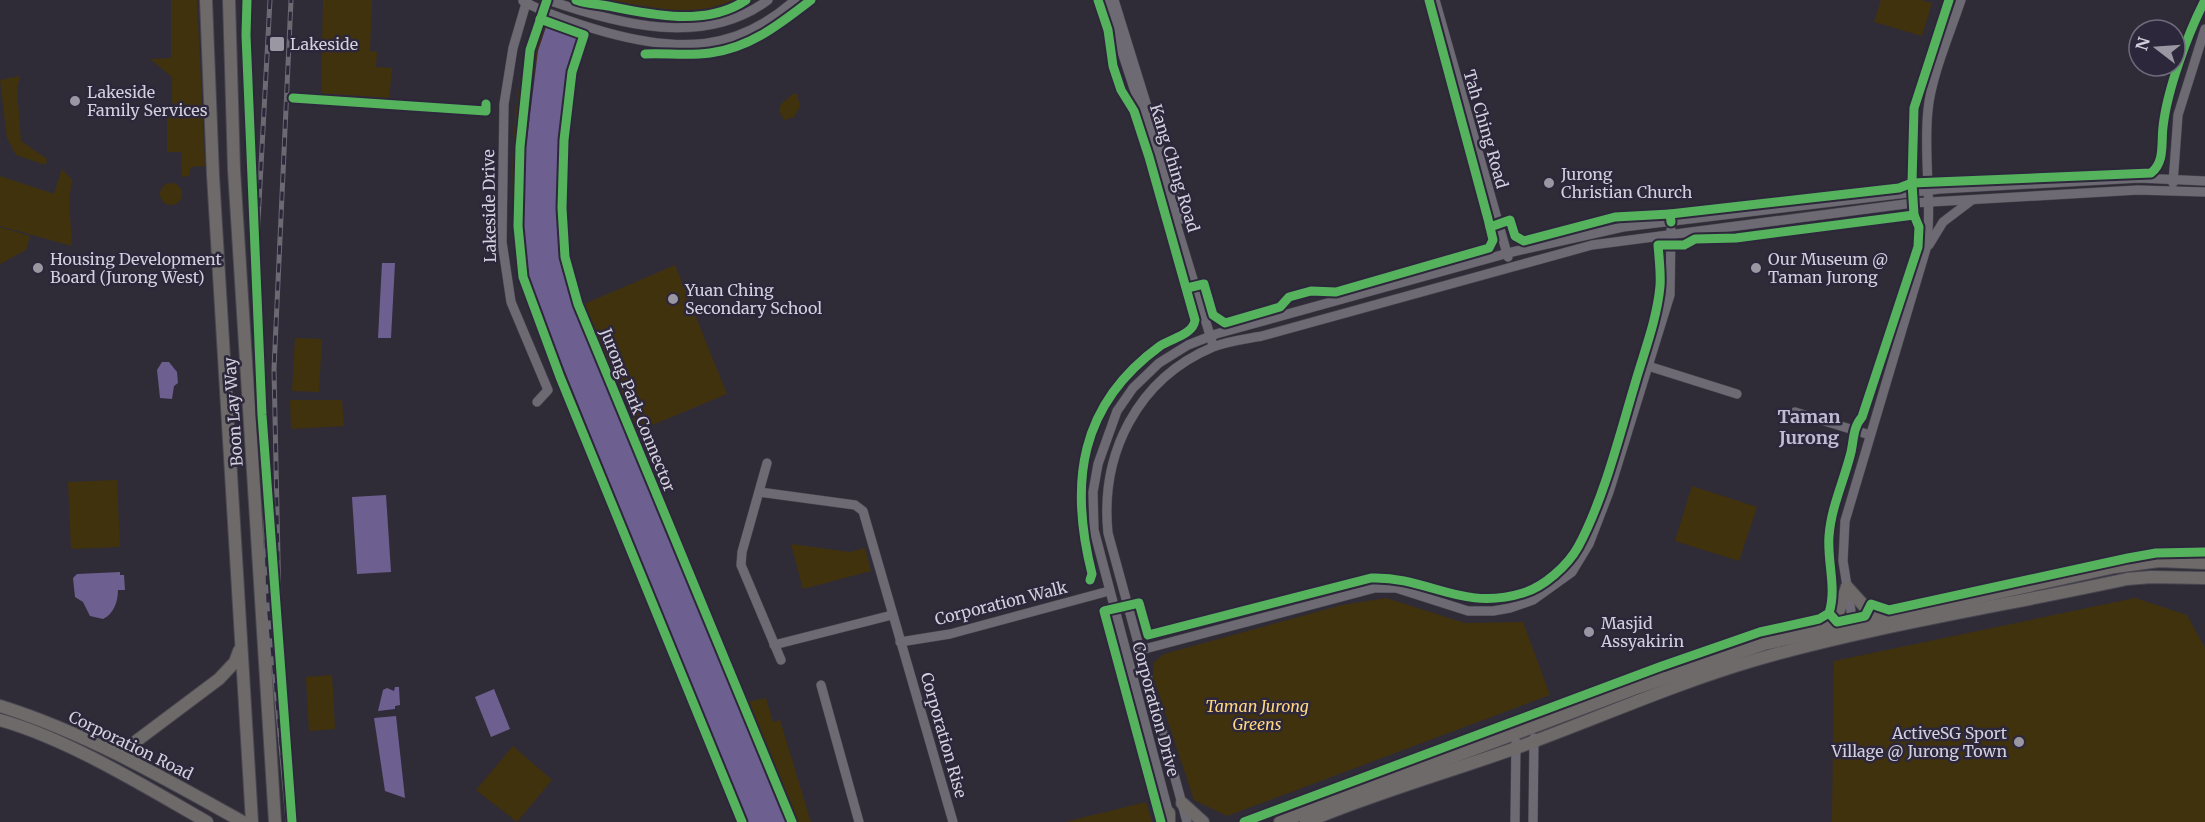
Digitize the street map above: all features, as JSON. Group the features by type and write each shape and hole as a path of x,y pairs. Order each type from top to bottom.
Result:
{"main road":[{"name":"Boon Lay Way","path":"206,0 240,649 252,822"},
{"name":"Boon Lay Way","path":"229,0 234,170 275,822"},
{"path":"2189,561 2205,558"},
{"path":"1280,822 1764,644 1819,632 1854,630 1885,616 2115,567 2159,561 2205,563"},
{"path":"1306,822 1360,801 1516,748 1677,685 1854,630 2127,579 2205,578"},
{"path":"1819,632 1839,610 1847,587 1866,608 1885,616"},
{"path":"110,749 131,745 227,672 240,649"},
{"name":"Corporation Road","path":"0,706 35,717 110,749 243,822"},
{"name":"Corporation Road","path":"0,720 48,738 141,784 207,822"},
{"path":"1182,803 1203,822"},
{"path":"274,804 280,822"}],"street":[{"path":"550,1 588,14 640,25 702,26 745,15 768,0"},
{"path":"525,1 548,13 584,26 639,41 671,46 733,38 753,31 795,0"},
{"name":"Kang Ching Road","path":"1105,0 1159,155"},
{"name":"Kang Ching Road","path":"1114,0 1217,346"},
{"name":"Tah Ching Road","path":"1435,0 1513,265"},
{"name":"Tah Ching Road","path":"1440,0 1509,252"},
{"path":"1854,630 1843,561 1845,521 1926,249 1929,233 1926,191 1930,93 1961,0"},
{"name":"Lakeside Drive","path":"525,1 513,48 504,104 502,242 511,302 548,390 537,402"},
{"path":"2172,191 2178,114 2205,29"},
{"name":"Corporation Drive","path":"1170,819 1109,591 1093,516 1093,492 1106,435 1116,411 1133,388 1159,363 1188,345 1214,335 1509,252 1623,226 1926,191 2031,183 2173,178 2205,181"},
{"name":"Corporation Drive","path":"1187,822 1108,533 1106,513 1110,466 1119,438 1146,397 1169,374 1194,356 1217,346 1262,336 1592,244 1671,236 1927,202 2138,190 2205,192"},
{"path":"1926,249 1943,222 1972,200"},
{"path":"1125,654 1375,588 1396,588 1468,611 1510,608 1533,600 1572,572 1589,544 1609,492 1670,295 1671,222"},
{"path":"1648,366 1737,394"},
{"path":"1795,412 1870,435"},
{"path":"767,463 742,552 741,565 781,660"},
{"path":"759,492 860,507 900,642"},
{"name":"Corporation Walk","path":"900,642 950,634 1109,591"},
{"path":"774,645 892,615"},
{"name":"Corporation Rise","path":"900,642 953,822"},
{"path":"820,685 859,822"},
{"path":"1533,822 1535,727"},
{"path":"1515,822 1516,734"}],"green space":[{"path":"171,0 197,0 205,166 191,167 189,176 182,177 181,152 167,152 167,117 176,109 172,101 172,77 150,59 171,58"},
{"path":"323,0 372,0 370,51 377,52 376,67 392,68 389,100 321,97"},
{"path":"597,0 743,0 707,11 670,14 633,9"},
{"path":"1881,0 1921,0 1932,3 1922,36 1874,22"},
{"path":"533,24 545,28 533,83 525,152 523,221 530,281 747,822 738,822 519,280 513,216 513,151 519,86"},
{"path":"577,40 583,43 571,101 565,175 565,213 573,280 582,305 675,265 727,394 638,431 747,702 766,698 773,722 780,720 811,822 788,822 572,303 562,272 557,245 556,217 558,154 566,91"},
{"path":"20,76 17,89 21,141 47,159 46,165 16,155 7,138 0,80"},
{"path":"793,94 797,94 800,107 794,117 784,120 779,111 781,104"},
{"path":"62,169 72,180 69,199 72,246 0,226 0,176 54,194"},
{"path":"167,183 175,183 182,190 182,198 175,205 167,205 160,198 160,190"},
{"path":"0,227 30,236 26,250 0,264"},
{"path":"295,338 322,339 319,392 292,391"},
{"path":"290,400 342,400 344,426 291,429"},
{"path":"117,480 120,547 71,549 68,482"},
{"path":"1692,486 1757,507 1739,561 1675,541"},
{"path":"791,544 850,552 865,548 871,571 803,589"},
{"name":"Taman Jurong Greens","path":"1386,598 1465,623 1523,622 1550,695 1227,816 1194,800 1153,676 1154,662 1164,654 1342,605"},
{"name":"ActiveSG Sport Village @ Jurong Town","path":"2135,598 2187,615 2205,648 2205,822 1832,822 1834,661"},
{"path":"332,675 335,729 309,731 306,677"},
{"path":"513,746 552,780 517,822 476,790"},
{"path":"1146,802 1152,822 1065,822"}],"shaded area":[{"path":"555,0 591,0 571,60 558,151 557,219 561,266 572,303 788,822 747,822 542,315 528,275 523,223 526,147 538,51"},
{"path":"382,263 395,263 391,338 378,338"},
{"path":"162,362 169,362 177,372 178,383 174,386 172,399 160,398 157,370"},
{"path":"386,495 391,572 357,574 352,497"},
{"path":"120,572 120,575 124,575 125,590 118,590 113,611 103,619 90,616 83,602 75,597 73,578 77,574"},
{"path":"395,687 399,687 400,705 395,706 395,709 378,711 383,690 387,688 394,691"},
{"path":"494,689 510,729 491,737 475,697"},
{"path":"396,716 405,798 385,791 374,718"}],"pier":[{"path":"553,0 593,0 581,37 544,24"}],"railway":[{"path":"270,0 257,240 268,603 288,822"},
{"path":"289,740 279,605 274,369 291,0"}],"cycle path":[{"path":"247,0 246,35 262,415 292,822"},
{"path":"547,0 530,50 520,147 518,226 523,277 560,377 742,822"},
{"path":"576,0 642,13 678,16 714,14 746,0"},
{"path":"645,54 702,54 738,46 764,34 811,0"},
{"path":"1090,580 1092,574 1085,540 1082,477 1087,448 1097,420 1112,394 1133,369 1160,346 1186,333 1195,320 1149,157 1134,111 1121,90 1113,66 1108,30 1098,0"},
{"path":"1187,288 1204,284 1213,315 1225,323 1280,307 1289,297 1311,291 1336,292 1489,248 1493,240 1488,219 1429,0"},
{"path":"1244,822 1662,666 1760,632 1819,619 1829,613 1832,594 1829,546 1832,515 1855,431 1862,417 1918,247 1919,227 1914,215 1912,183 1914,108 1949,0"},
{"path":"1671,222 1670,214 1899,188 1912,183 2151,173 2160,158 2165,112 2174,79 2185,45 2205,0"},
{"name":"Jurong Park Connector","path":"540,19 584,35 572,72 564,140 562,208 565,257 578,304 792,822"},
{"path":"293,98 486,111 486,104"},
{"path":"1490,227 1510,220 1515,236 1524,241 1615,217 1670,214"},
{"path":"1161,822 1104,611 1139,603 1148,635 1371,578 1410,582 1463,596 1481,598 1501,598 1531,590 1555,574 1574,554 1603,489 1656,312 1660,281 1658,245 1684,245 1695,239 1736,238 1914,215"},
{"path":"1829,613 1837,622 1865,616 1871,604 1889,610 2128,558 2156,553 2205,552"}],"place":[{"name":"Lakeside","path":"277,44"},
{"name":"Lakeside Family Services","path":"75,101"},
{"name":"Jurong Christian Church","path":"1549,183"},
{"name":"Housing Development Board (Jurong West)","path":"38,268"},
{"name":"Our Museum @ Taman Jurong","path":"1756,268"},
{"name":"Yuan Ching Secondary School","path":"673,299"},
{"name":"Masjid Assyakirin","path":"1589,632"},
{"name":"ActiveSG Sport Village @ Jurong Town","path":"2019,742"}],"district":[{"name":"Taman Jurong","path":"1809,426"}]}
